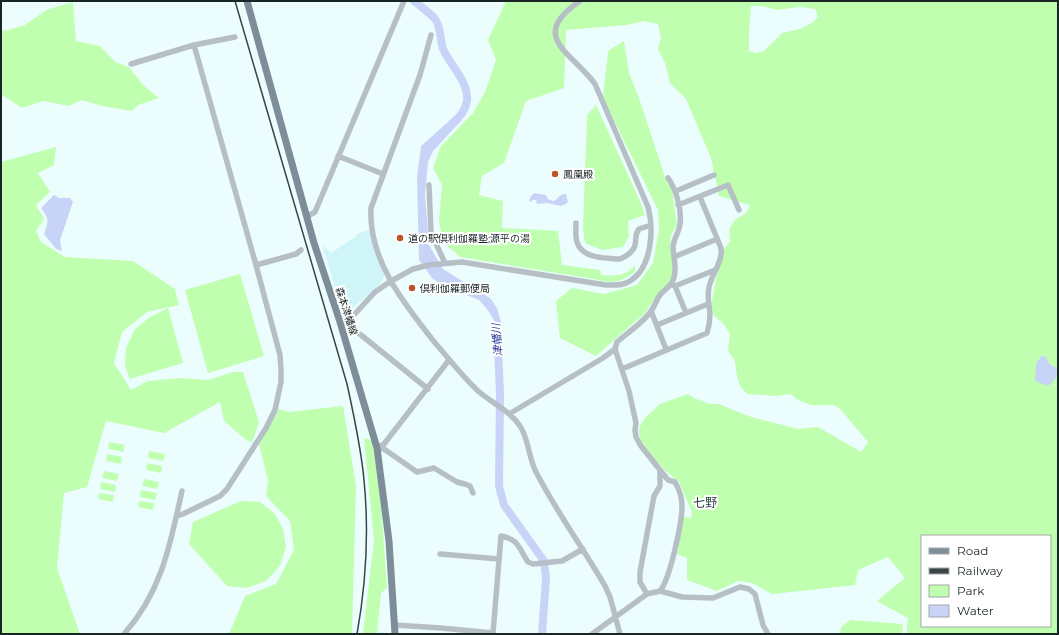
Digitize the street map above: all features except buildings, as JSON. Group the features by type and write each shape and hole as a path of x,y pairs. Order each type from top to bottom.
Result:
{"main road":[{"name":"森本津幡線","path":"247,1 308,216 314,243 340,322 377,448 389,541 395,634"}],"street":[{"path":"308,216 316,212 338,156 404,1"},
{"path":"340,322 352,317 376,292 391,281 413,269 445,263 462,262 606,285 625,284 631,281 641,271 647,260 651,225 648,207 595,84 562,49 557,41 557,25 560,18 566,11 580,1"},
{"path":"431,35 420,75 371,208 370,217 372,230 383,266 413,315 449,360 479,392 509,414 521,427 531,460 542,484 605,586 610,597 620,634"},
{"path":"131,64 194,45 236,37"},
{"path":"177,516 220,496 226,489 266,428 275,410 281,382 280,355 194,45"},
{"path":"338,156 383,174"},
{"path":"676,191 714,175"},
{"path":"668,178 676,191 680,225 673,247 675,269 673,285 686,313"},
{"path":"429,185 431,233 445,263"},
{"path":"678,205 728,185 739,210"},
{"path":"622,369 666,349 707,333 710,315 708,304 710,285 722,254 700,197"},
{"path":"576,223 576,241 578,246 584,252 589,255 619,259 624,258 635,246 635,235 639,229 651,225"},
{"path":"674,257 717,239"},
{"path":"256,265 296,254 301,250"},
{"path":"509,414 603,358 614,349 617,342 651,311 655,302 673,285 715,270"},
{"path":"657,325 708,304"},
{"path":"651,311 666,349"},
{"path":"340,322 361,335 428,389"},
{"path":"614,349 622,369 636,422 636,437 641,446 668,480 675,482 682,504 682,515 670,571 664,586 660,591"},
{"path":"377,448 384,444 449,360"},
{"path":"377,448 384,449 417,472 434,468 457,482 470,486 473,494"},
{"path":"647,594 640,582 640,572 654,496 660,486 661,481 660,470"},
{"path":"124,634 147,602 158,583 170,545 182,491"},
{"path":"394,624 493,633 501,536 508,537 514,541 520,547 528,562 533,564 565,560 583,549"},
{"path":"440,554 499,559"},
{"path":"592,634 647,594 660,591 682,597 713,598 740,587 749,589 755,594 763,625 768,634"}],"shaded area":[{"path":"369,230 384,275 383,280 374,290 351,309 346,309 343,307 337,293 322,245 331,253 355,237 357,234"}],"green space":[{"path":"506,1 1058,1 1058,634 906,634 908,618 877,601 905,578 888,557 858,570 855,585 772,594 752,583 738,581 717,591 687,580 687,558 677,554 684,517 691,518 692,512 679,482 653,458 640,439 640,426 645,418 660,404 688,394 710,404 719,404 748,416 798,429 818,427 861,452 868,442 841,410 834,405 811,405 798,400 791,394 775,396 747,394 740,386 735,361 728,351 730,334 723,323 714,316 711,306 716,279 725,248 730,241 729,229 735,220 746,213 750,205 719,196 711,158 686,99 670,83 665,63 658,49 661,38 658,24 644,21 627,25 566,30 564,88 526,101 504,163 482,176 479,195 503,201 502,228 558,231 562,265 600,270 601,275 611,276 623,274 635,265 635,271 625,278 610,282 460,257 443,242 439,221 442,185 433,168 441,146 473,113 485,92 496,60 488,40","holes":["751,6 761,6 777,10 800,7 815,9 818,17 812,23 800,29 782,33 764,51 756,53 749,51"]},
{"path":"73,2 76,41 100,46 115,62 129,67 143,85 159,98 138,105 132,111 102,106 82,100 69,106 43,101 22,108 1,94 1,31 25,25 46,10"},
{"path":"624,41 629,73 639,98 666,180 672,190 677,225 671,235 671,280 644,314 596,356 560,338 556,301 572,288 604,294 637,285 653,263 659,230 658,210 603,98 608,51"},
{"path":"596,105 645,215 628,221 629,236 623,247 602,250 585,243 583,229 587,115"},
{"path":"56,147 54,165 38,173 50,192 36,205 44,219 36,231 41,242 65,257 133,261 175,289 179,305 147,312 122,332 114,363 131,390 148,381 179,378 208,380 233,372 243,372 259,422 252,443 224,421 220,402 164,433 106,421 87,487 64,493 57,568 80,634 1,634 1,162"},
{"path":"240,274 264,356 208,373 185,290"},
{"path":"168,308 183,363 130,379 125,366 126,348 135,329 150,317"},
{"path":"343,406 356,486 352,634 229,634 245,596 276,584 294,550 290,521 266,496 268,480 259,444 279,409 289,412"},
{"path":"364,438 372,440 381,502 387,588 381,593 377,634 363,634 374,540"},
{"path":"109,442 125,445 123,452 108,449"},
{"path":"149,451 165,454 163,461 148,458"},
{"path":"107,454 122,457 121,464 106,461"},
{"path":"147,463 162,466 161,473 146,470"},
{"path":"104,471 119,474 117,481 102,478"},
{"path":"144,479 159,482 157,489 142,486"},
{"path":"101,482 116,485 115,492 100,489"},
{"path":"141,490 157,493 155,500 140,497"},
{"path":"99,493 114,495 113,502 98,499"},
{"path":"139,501 154,503 153,510 138,507"},
{"path":"241,501 260,502 275,514 283,529 286,547 280,566 266,581 247,588 227,586 189,544 193,522"},
{"path":"850,620 903,624 902,634 840,634 841,627"}],"water":[{"path":"457,114 462,120 433,151 428,162 425,195 429,245 443,269 490,298 497,308 501,322 503,357 494,356 494,320 487,309 479,300 442,285 432,278 419,260 417,177 421,146"},
{"path":"534,193 546,195 548,199 553,201 559,196 566,194 568,202 561,206 547,203 537,204 536,200 529,201"},
{"path":"54,195 59,198 70,198 73,202 60,240 62,251 56,249 44,234 47,226 47,220 46,215 41,208"},
{"path":"1041,356 1045,356 1049,363 1054,367 1058,366 1056,377 1048,386 1035,381 1036,364"}],"waterway":[{"name":"津幡川","path":"414,1 437,22 443,49 465,87 467,94 465,108 452,124"},
{"name":"津幡川","path":"498,347 500,394 499,486 504,505 544,561 546,579 542,634"}],"railway":[{"path":"235,1 347,384 357,432 366,499 366,557 363,596 357,634"}],"place":[{"name":"鳳凰殿","path":"555,174"},
{"name":"道の駅倶利伽羅塾;源平の湯","path":"400,238"},
{"name":"倶利伽羅郵便局","path":"412,288"}],"district":[{"name":"七野","path":"705,503"}]}
